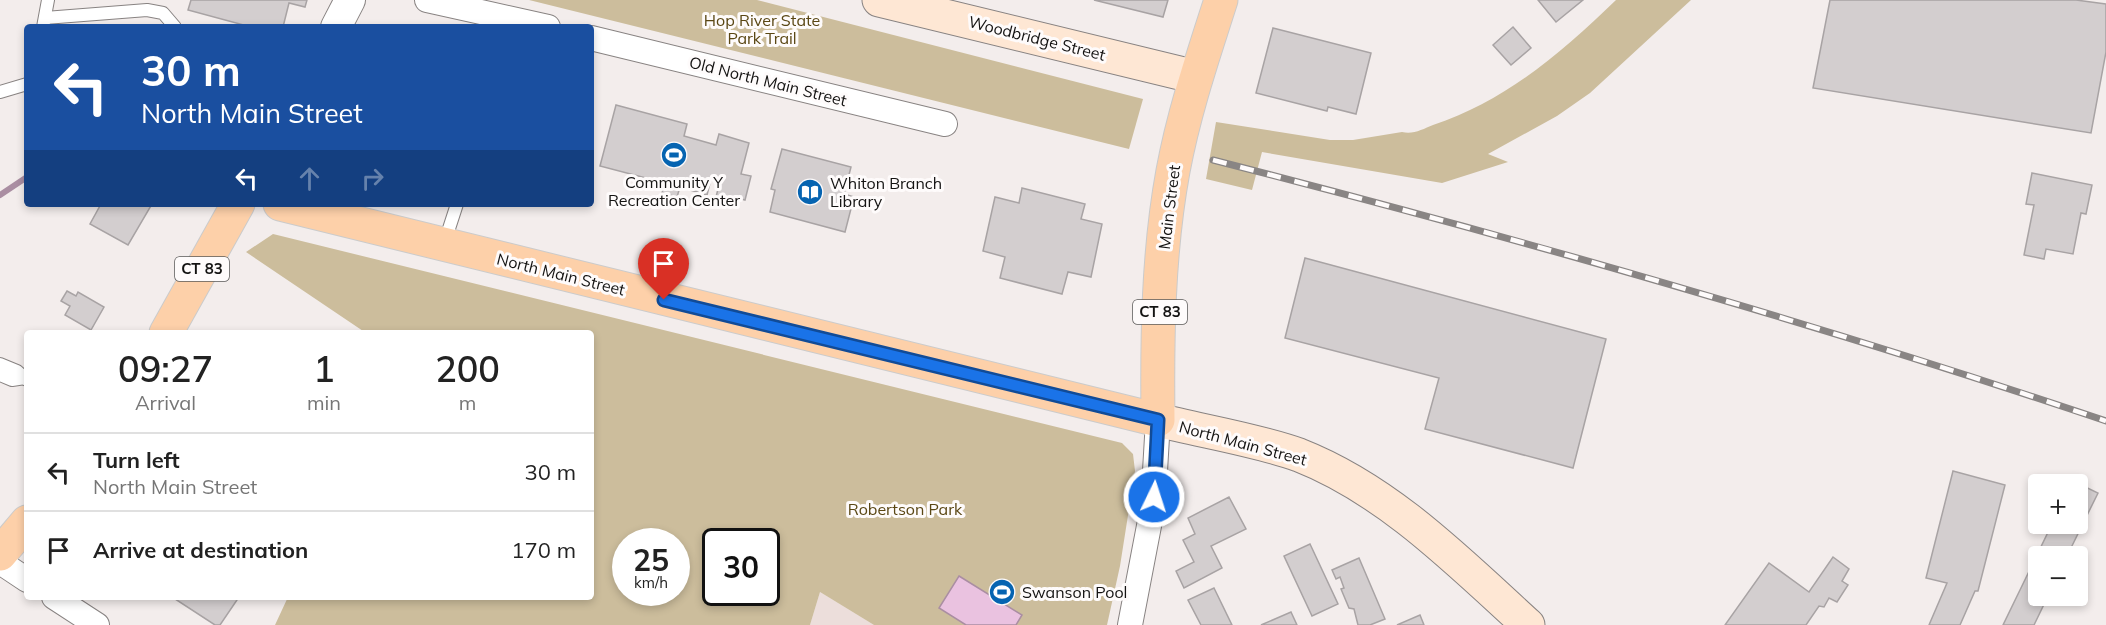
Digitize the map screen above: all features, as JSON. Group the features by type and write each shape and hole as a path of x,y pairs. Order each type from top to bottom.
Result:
{"main road":[{"name":"Woodbridge Street","path":"879,0 1196,77"},
{"name":"Main Street","path":"1158,420 1160,313 1168,198 1179,142 1196,77 1221,0"},
{"name":"CT 83","path":"168,330 236,207"},
{"name":"North Main Street","path":"292,207 1298,455 1365,487 1407,519 1528,625"},
{"path":"0,554 24,526"}],"street":[{"path":"338,24 350,0"},
{"path":"427,0 498,21 523,24"},
{"name":"Old North Main Street","path":"594,39 945,124"},
{"path":"1130,625 1153,505 1158,420"},
{"path":"0,562 24,578"},
{"path":"59,600 97,625"}],"lane":[{"path":"48,0 44,22 147,10 163,13 172,24"},
{"path":"0,92 24,85"},
{"path":"444,245 456,207"},
{"path":"0,364 17,371 24,377"},
{"path":"0,375 12,380 24,379"}],"shaded area":[{"path":"959,576 1022,615 1016,625 966,625 939,608"},
{"path":"820,592 874,625 810,625"}],"green space":[{"name":"Hop River State Park Trail","path":"529,0 757,0 1143,99 1129,149"},
{"path":"1616,0 1691,0 1590,93 1557,116 1488,154 1508,162 1442,183 1262,152 1252,190 1206,179 1216,122 1330,140 1353,140 1418,131 1460,115 1509,89 1554,56"},
{"name":"Robertson Park","path":"273,234 1122,443 1133,454 1135,471 1120,566 1107,625 874,625 820,592 810,625 275,625 287,600 594,600 594,330 362,330 246,252"}],"building":[{"path":"191,0 307,0 305,7 289,3 284,24 240,24 188,10"},
{"path":"1094,0 1168,0 1163,17"},
{"path":"1538,0 1583,0 1556,22"},
{"path":"1830,0 2076,0 2106,4 2106,52 2091,133 1813,88"},
{"path":"1513,27 1531,48 1511,65 1493,45"},
{"path":"1273,28 1371,53 1356,114 1328,107 1327,111 1256,93"},
{"name":"Community Y Recreation Center","path":"616,105 687,124 684,136 716,145 719,134 749,143 741,174 751,176 745,200 733,197 732,202 716,197 720,181 711,179 707,195 680,187 677,197 662,193 665,183 600,166"},
{"name":"Whiton Branch Library","path":"782,149 851,167 844,194 854,197 845,232 770,212 775,190 771,189"},
{"path":"2032,173 2092,185 2086,214 2081,213 2073,254 2046,249 2044,259 2024,255 2034,205 2026,204"},
{"path":"1022,188 1085,204 1081,219 1102,224 1091,277 1068,272 1062,294 1000,278 1005,257 983,251 995,197 1019,203"},
{"path":"99,207 150,207 128,245 90,224"},
{"path":"1305,258 1606,339 1573,468 1425,429 1439,378 1285,338"},
{"path":"67,291 76,296 78,292 104,307 91,330 65,315 70,306 61,301"},
{"path":"1953,471 2005,485 1978,591 1975,591 1960,625 1929,625 1947,583 1926,578"},
{"path":"2088,488 2098,493 2088,513"},
{"path":"1229,497 1246,529 1211,546 1222,568 1184,588 1176,571 1194,562 1183,540 1195,534 1188,518"},
{"path":"2047,534 2078,534 2072,546 2041,546"},
{"path":"1310,544 1338,604 1312,616 1284,556"},
{"path":"1833,557 1849,569 1842,581 1848,585 1837,602 1829,598 1824,607 1819,606 1806,625 1725,625 1769,563 1809,592"},
{"path":"1359,558 1385,619 1370,625 1358,625 1354,609 1349,608 1341,589 1344,588 1340,577 1336,579 1332,570"},
{"path":"2028,573 2028,606 2043,606 2034,625 2003,625"},
{"path":"1214,588 1232,625 1201,625 1188,600"},
{"path":"177,600 237,600 220,625 215,625"},
{"path":"1291,612 1297,625 1261,625"},
{"path":"1420,615 1424,625 1397,625"}],"waterway":[{"path":"0,195 24,179"}],"railway":[{"path":"1213,160 1438,219 1662,282 1885,349 2106,421"}],"place":[{"name":"Community Y Recreation Center","path":"674,155"},
{"name":"Whiton Branch Library","path":"810,192"},
{"name":"Swanson Pool","path":"1002,592"}],"route":[{"path":"664,300 1158,420 1154,497"}]}
